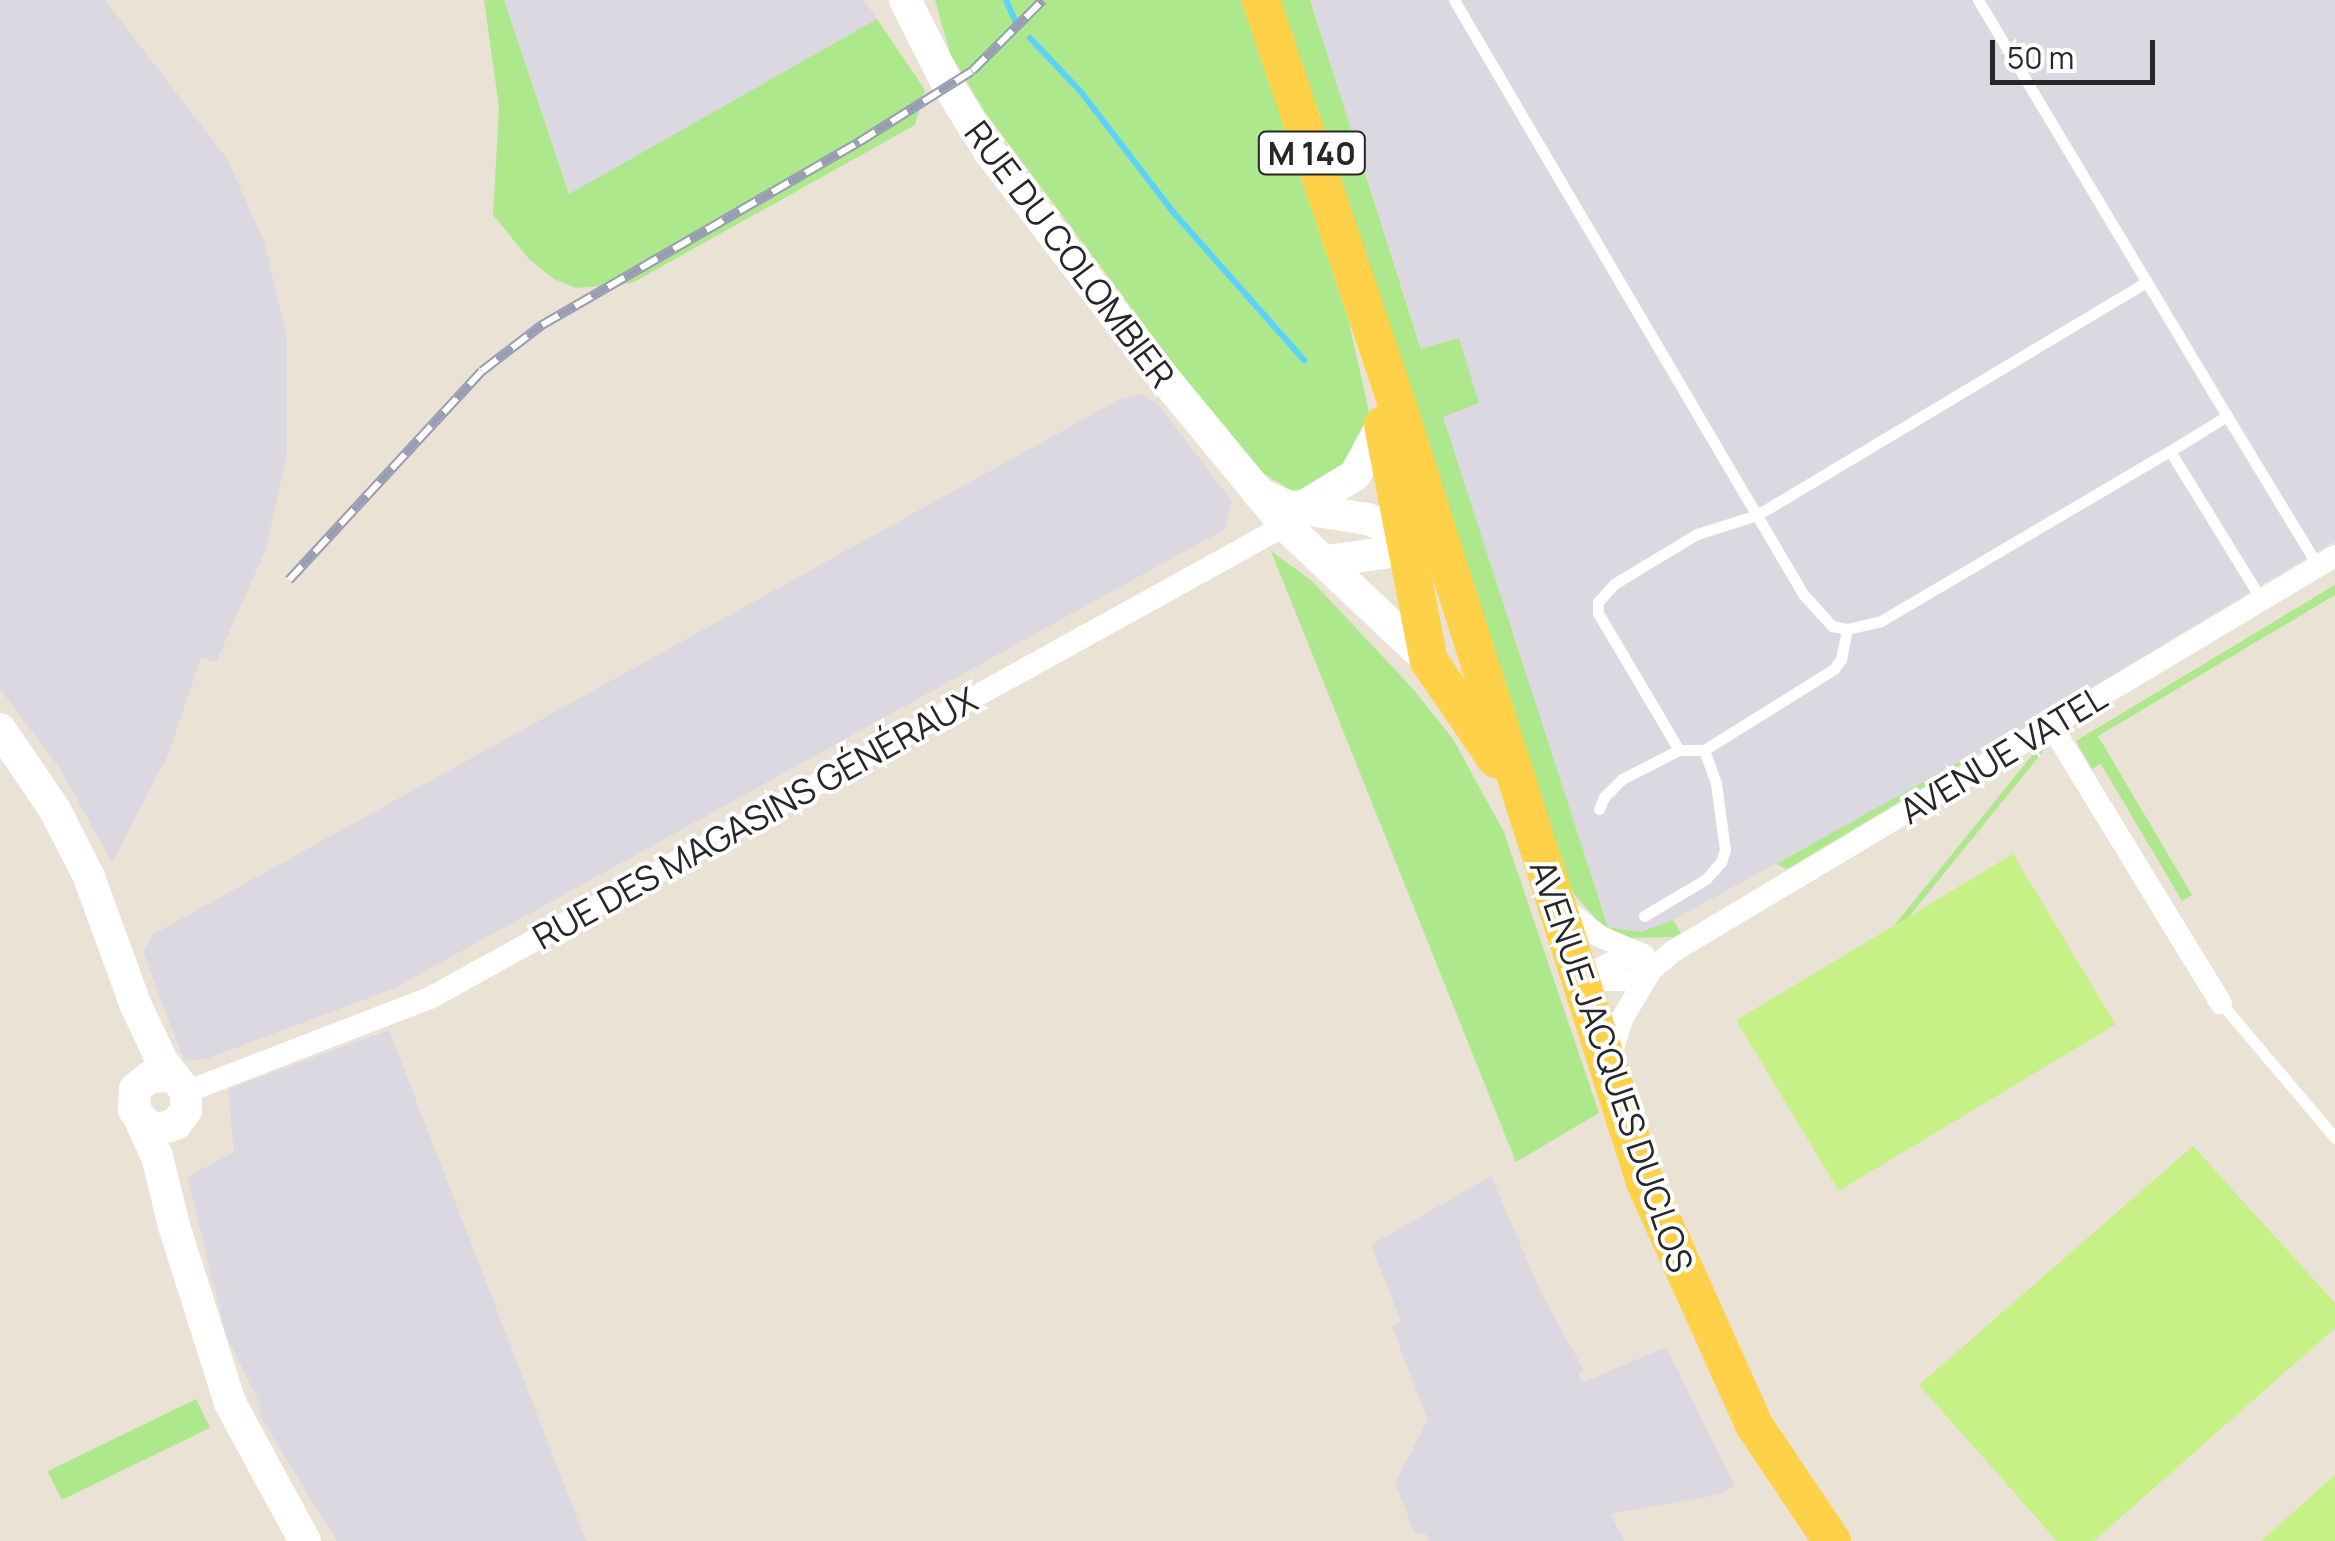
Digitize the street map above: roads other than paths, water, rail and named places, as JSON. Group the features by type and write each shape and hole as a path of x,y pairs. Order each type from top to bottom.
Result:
{"main road":[{"name":"RUE DU COLOMBIER","path":"905,0 948,85 989,151 1258,493 1295,516 1327,561 1429,661"},
{"name":"M 140","path":"1261,0 1362,306 1419,535 1429,661 1520,795"},
{"name":"M 140","path":"1362,306 1383,422 1419,535 1520,795"},
{"path":"1295,516 1356,476 1383,422"},
{"path":"1295,516 1419,535"},
{"path":"1327,561 1369,558 1419,535"},
{"path":"0,728 41,784 64,826 94,890 123,977 138,1055 138,1104 163,1178 186,1306 210,1390 266,1490 297,1528"},
{"name":"AVENUE JACQUES DUCLOS","path":"1520,795 1577,980 1660,1221 1728,1376 1784,1475 1832,1541"},
{"path":"123,977 179,1084 186,1110 164,1143 163,1178"},
{"path":"138,1104 150,1077 179,1084"},
{"path":"138,1104 159,1129 176,1124"}],"street":[{"name":"RUE DES MAGASINS GÉNÉRAUX","path":"179,1084 430,998 1295,516"},
{"name":"AVENUE VATEL","path":"1577,980 1619,959 1648,962 1672,952 2327,561"},
{"path":"2051,725 2221,1003"},
{"path":"1552,897 1599,936 1648,962 1623,1017 1607,1068"}],"lane":[{"path":"1454,0 1816,614 1832,626 1847,630 1881,621 2227,416"},
{"path":"1978,0 2227,416 2327,561"},
{"path":"1679,750 1598,613 1598,602 1614,584 1698,534 1757,515 2147,282"},
{"path":"2170,451 2261,599"},
{"path":"1599,808 1604,797 1622,780 1679,750 1704,750 1834,669 1841,659 1847,630"},
{"path":"1644,916 1706,879 1721,862 1725,850 1716,783 1704,750"},
{"path":"2221,1003 2335,1138"}],"waterway":[{"path":"1006,0 1016,22"},
{"path":"1030,38 1081,92 1173,212 1304,360"}],"railway":[{"path":"289,580 482,371 542,325 859,142 972,71 1043,0"}]}
